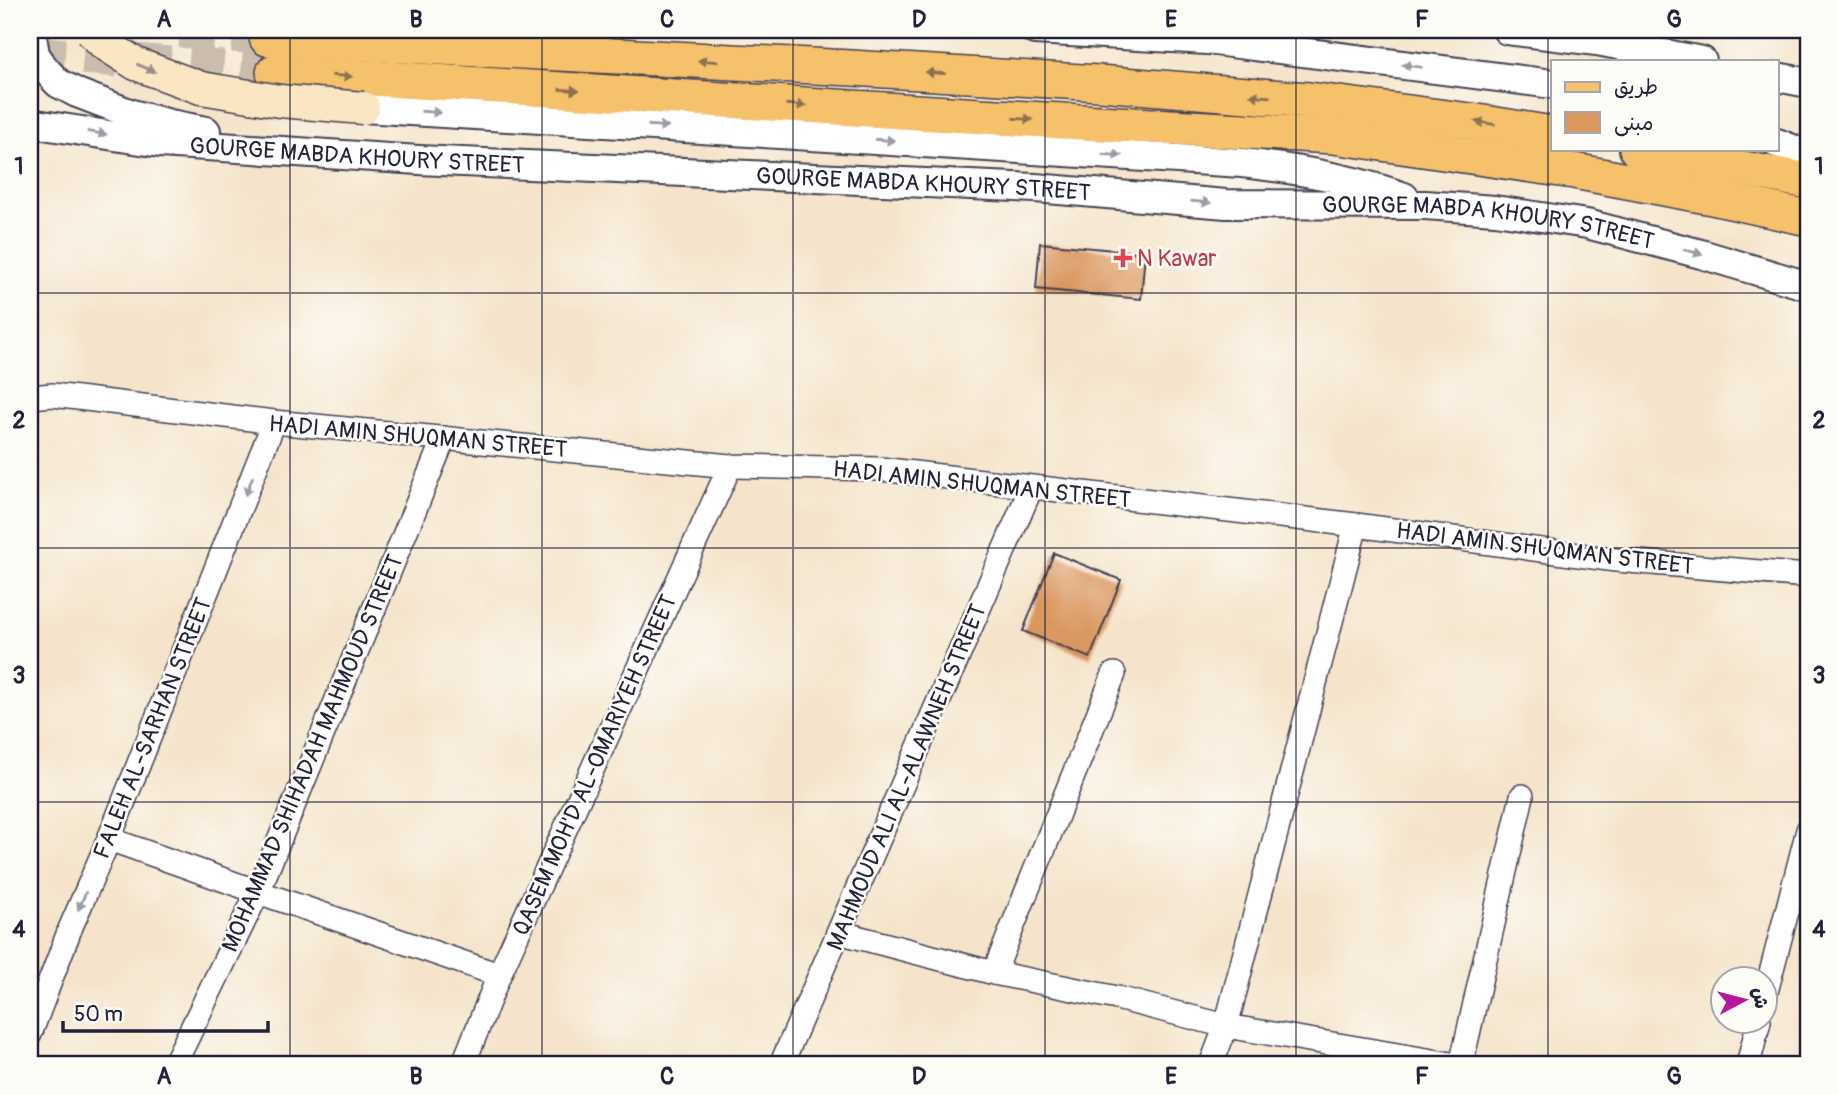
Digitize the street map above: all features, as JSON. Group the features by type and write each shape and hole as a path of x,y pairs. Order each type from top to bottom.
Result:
{"main road":[{"path":"90,30 103,43 136,64 201,88 280,101 363,108"},
{"path":"267,38 1099,83 1309,100 1551,134"},
{"path":"274,72 1333,136 1574,172 1707,196 1808,218"},
{"path":"1642,150 1808,181"}],"street":[{"path":"31,30 35,54 58,83 132,114 245,138 317,143 419,160"},
{"path":"1035,30 1207,40 1551,84"},
{"path":"1507,30 1597,41 1697,60"},
{"path":"1778,77 1808,83"},
{"path":"363,108 1242,163 1336,176 1381,188 1425,205"},
{"name":"GOURGE MABDA KHOURY STREET","path":"30,123 160,143 419,160 1035,188 1226,204 1425,205 1509,211 1587,223 1808,286"},
{"path":"1778,143 1808,155"},
{"name":"HADI AMIN SHUQMAN STREET","path":"30,397 53,396 274,422 730,466 880,469 1616,560 1808,576"},
{"name":"FALEH AL-SARHAN STREET","path":"30,1034 274,422"},
{"name":"MOHAMMAD SHIHADAH MAHMOUD STREET","path":"174,1065 258,892 444,438"},
{"name":"QASEM MOH'D AL-OMARIYEH STREET","path":"463,1065 499,975 730,466"},
{"name":"MAHMOUD ALI AL-ALAWNEH STREET","path":"781,1065 1031,488"},
{"path":"1211,1065 1226,1026 1356,526"},
{"path":"994,973 1114,674"},
{"path":"838,932 994,973 1117,998 1226,1026 1459,1065 1522,796"},
{"path":"1774,965 1808,830"},
{"path":"109,839 499,975"},
{"path":"1748,1065 1755,1036"}],"building":[{"path":"1040,243 1145,253 1141,299 1036,289"},
{"path":"1054,553 1121,580 1090,658 1023,631"}],"tunnel":[{"path":"180,30 267,38"},
{"path":"30,53 274,72"}],"place":[{"name":"N Kawar","path":"1123,258"}]}
